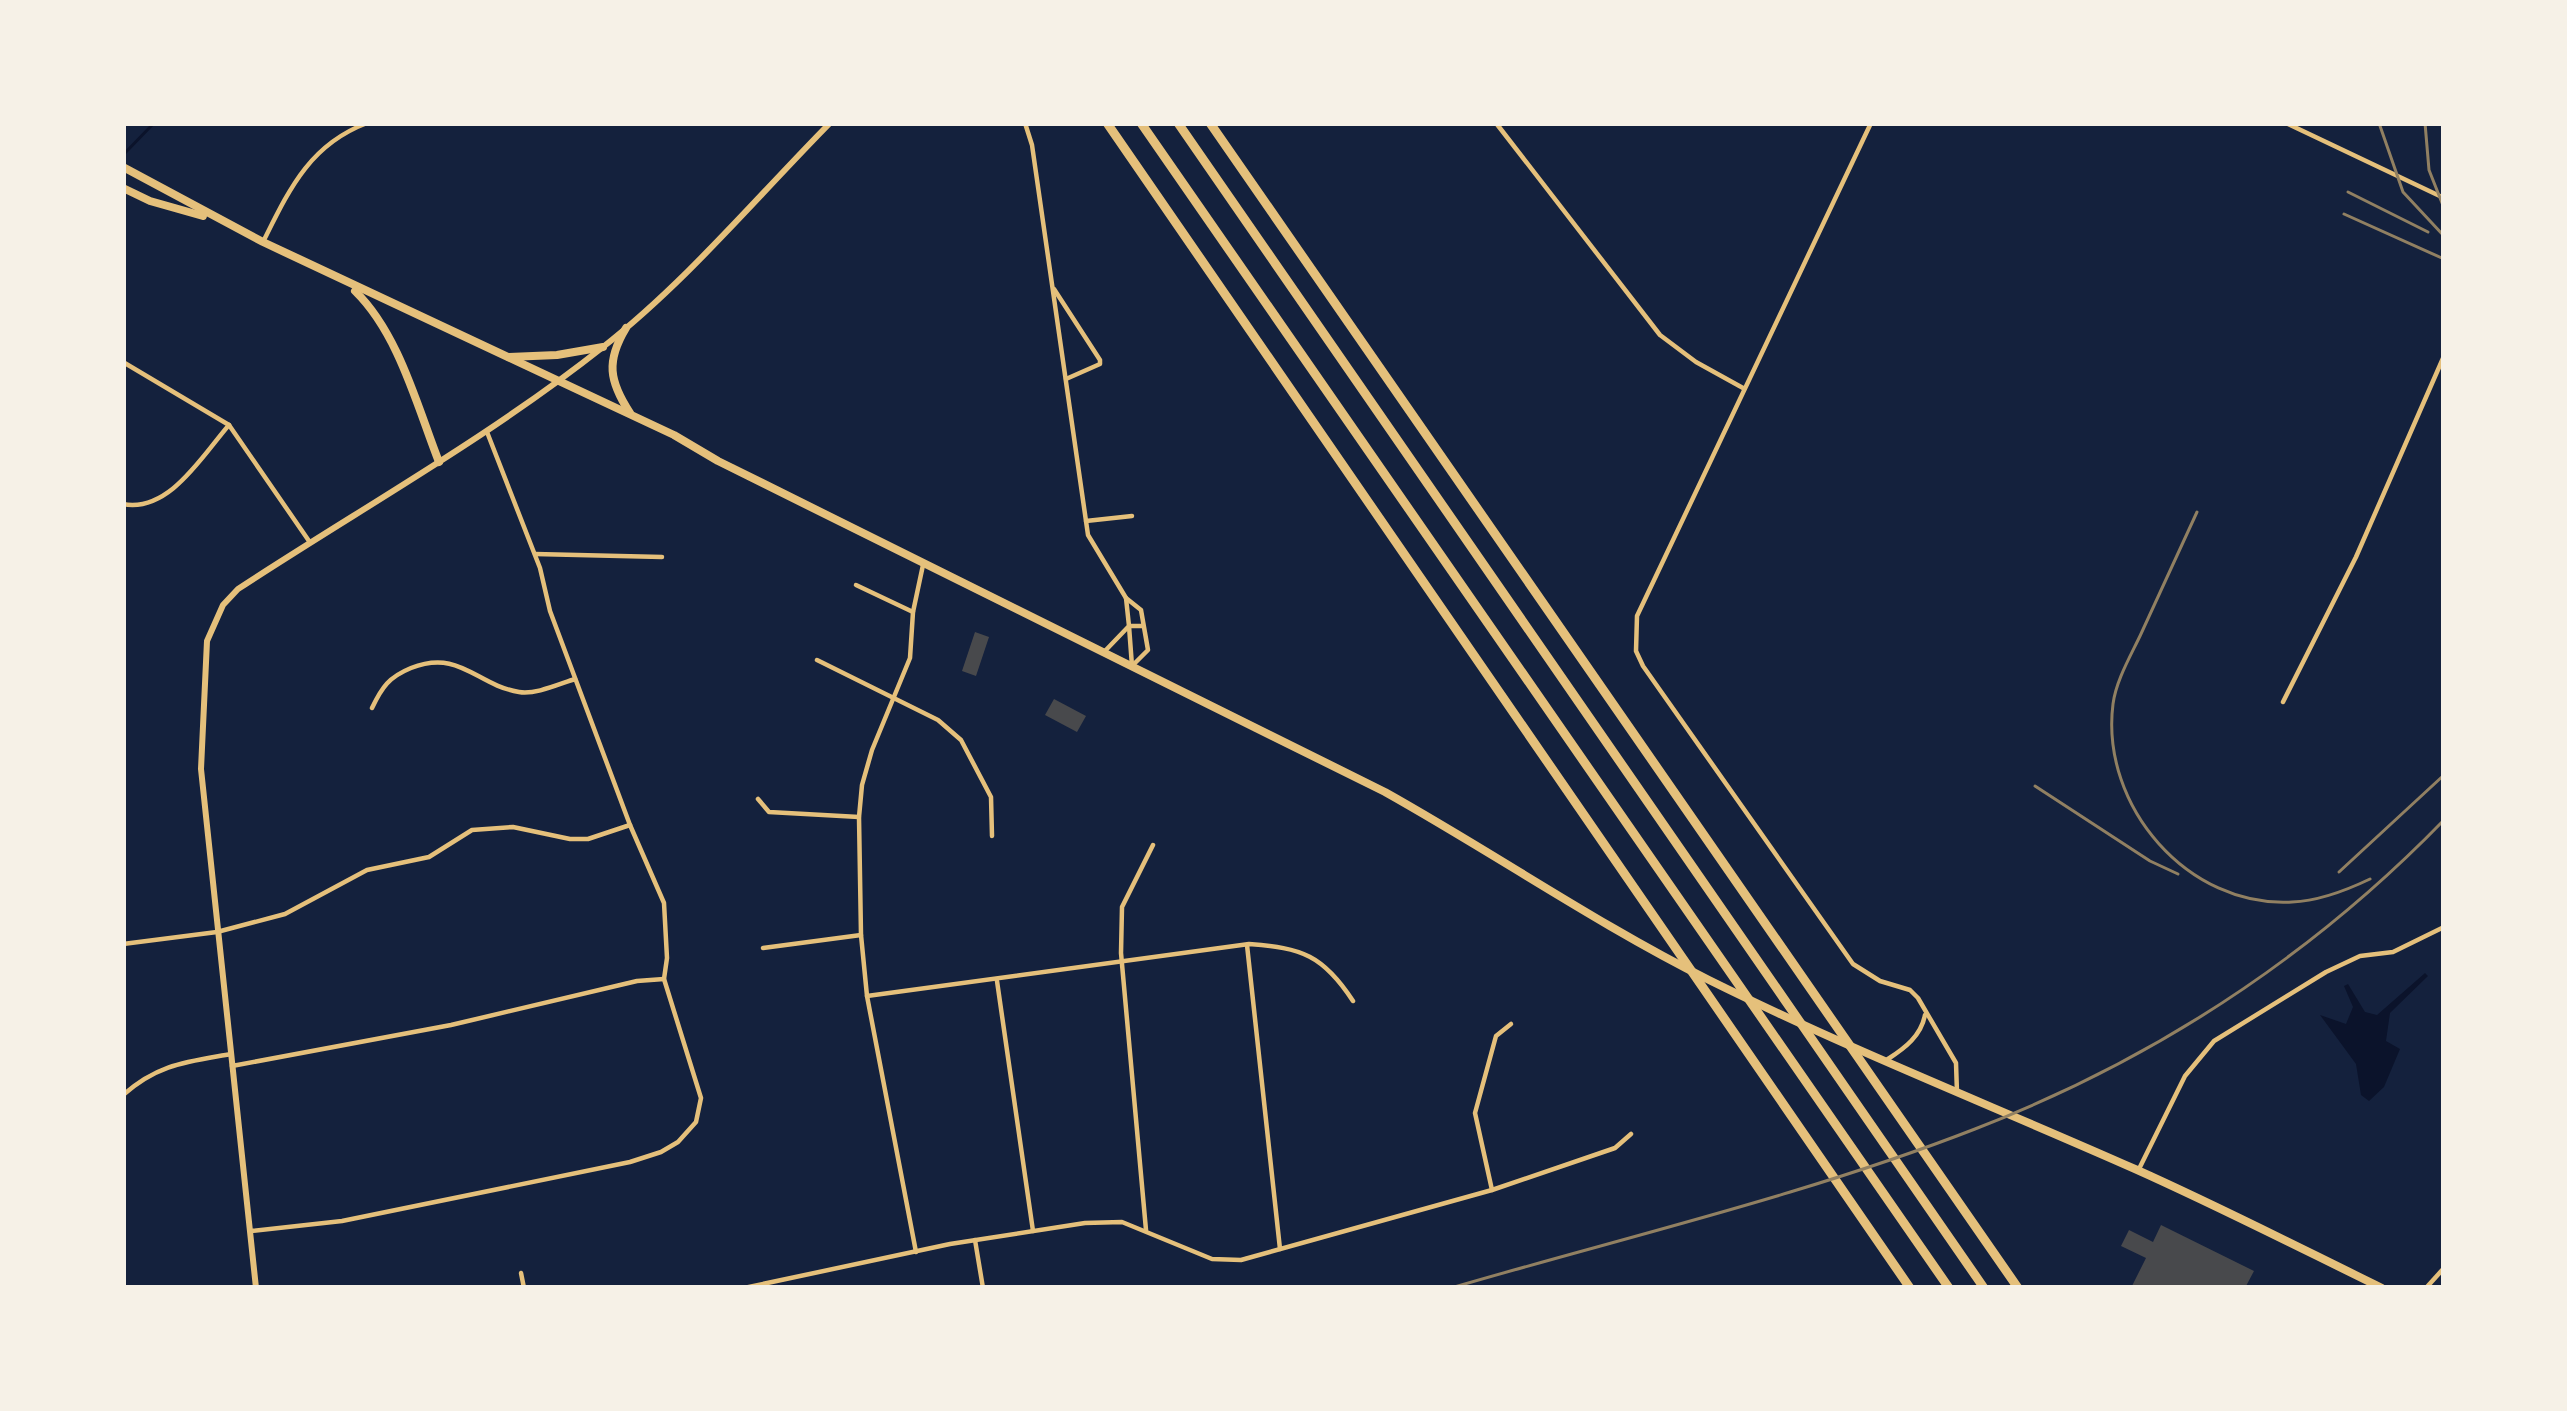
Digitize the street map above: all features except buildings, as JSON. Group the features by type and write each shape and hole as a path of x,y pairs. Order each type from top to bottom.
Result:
{"highway":[{"path":"1108,123 1910,1288"},
{"path":"1141,123 1949,1288"},
{"path":"1178,123 1984,1288"},
{"path":"1210,123 2018,1288"}],"main road":[{"path":"124,168 263,242 631,414 1445,824 1628,938 1884,1061 2138,1171 2382,1288"},
{"path":"123,188 150,201 216,219"},
{"path":"340,279 360,295 379,322 439,462"},
{"path":"626,328 615,347 611,369 616,392 631,414"},
{"path":"507,358 603,347"}],"street":[{"path":"263,242 296,175 344,132 367,123"},
{"path":"256,1288 201,769 207,641 223,604 309,542 487,432 603,347 830,123"},
{"path":"1025,123 1086,521 1093,546 1126,598 1141,610 1146,626 1148,650 1132,666"},
{"path":"1496,123 1660,335 1744,389"},
{"path":"1871,123 1637,616 1636,651 1642,666 1853,964 1880,981 1910,990 1955,1063 1958,1093"},
{"path":"2286,123 2444,198"},
{"path":"1053,289 1100,360 1066,379"},
{"path":"2283,701 2356,556 2444,356"},
{"path":"123,362 230,425 309,542"},
{"path":"123,504 140,507 165,496 230,425"},
{"path":"251,1231 342,1221 630,1162 678,1142 696,1122 701,1098 664,979 668,958 664,903 574,679 535,554 487,432"},
{"path":"1086,521 1132,516"},
{"path":"535,554 662,556"},
{"path":"916,1252 868,996 861,935 859,817 872,750 910,658 913,612 924,561"},
{"path":"856,585 913,612"},
{"path":"1126,598 1132,666"},
{"path":"1104,652 1129,626 1146,626"},
{"path":"373,707 382,685 431,660 455,664 520,693 574,679"},
{"path":"817,661 938,720 961,740 991,797 992,836"},
{"path":"758,800 770,812 859,817"},
{"path":"123,944 217,932 285,914 367,870 429,857 472,830 513,827 588,839 630,825"},
{"path":"1146,1230 1122,962 1122,907 1153,845"},
{"path":"2138,1171 2185,1076 2214,1041 2326,972 2360,956 2393,952 2444,928"},
{"path":"763,948 861,935"},
{"path":"868,996 1247,944 1293,947 1335,974 1353,1001"},
{"path":"1247,944 1280,1250"},
{"path":"232,1066 664,979"},
{"path":"997,979 1033,1231"},
{"path":"1884,1061 1913,1039 1925,1015"},
{"path":"1492,1190 1475,1113 1496,1036 1511,1024"},
{"path":"123,1095 147,1074 230,1054"},
{"path":"744,1288 975,1240 1122,1222 1212,1259 1241,1260 1492,1190 1615,1148 1631,1135"},
{"path":"975,1240 983,1288"},
{"path":"2426,1288 2444,1268"},
{"path":"521,1274 524,1288"}],"water":[{"path":"2425,973 2428,976 2390,1013 2386,1041 2400,1049 2384,1087 2369,1101 2361,1095 2356,1064 2320,1015 2346,1024 2353,1007 2344,986 2348,984 2365,1012 2377,1015"}],"waterway":[{"path":"123,155 154,123"}],"railway":[{"path":"2379,123 2403,192 2444,236"},
{"path":"2425,123 2429,170 2444,208"},
{"path":"2348,192 2428,232"},
{"path":"2344,214 2444,259"},
{"path":"2197,512 2124,669 2113,704 2113,742 2121,779 2137,813 2159,844 2186,869 2218,888 2254,899 2312,900 2370,879"},
{"path":"2339,872 2444,775"},
{"path":"2035,786 2150,861 2178,874"},
{"path":"1451,1288 1846,1175 2041,1102 2167,1037 2284,960 2393,870 2444,820"}]}
